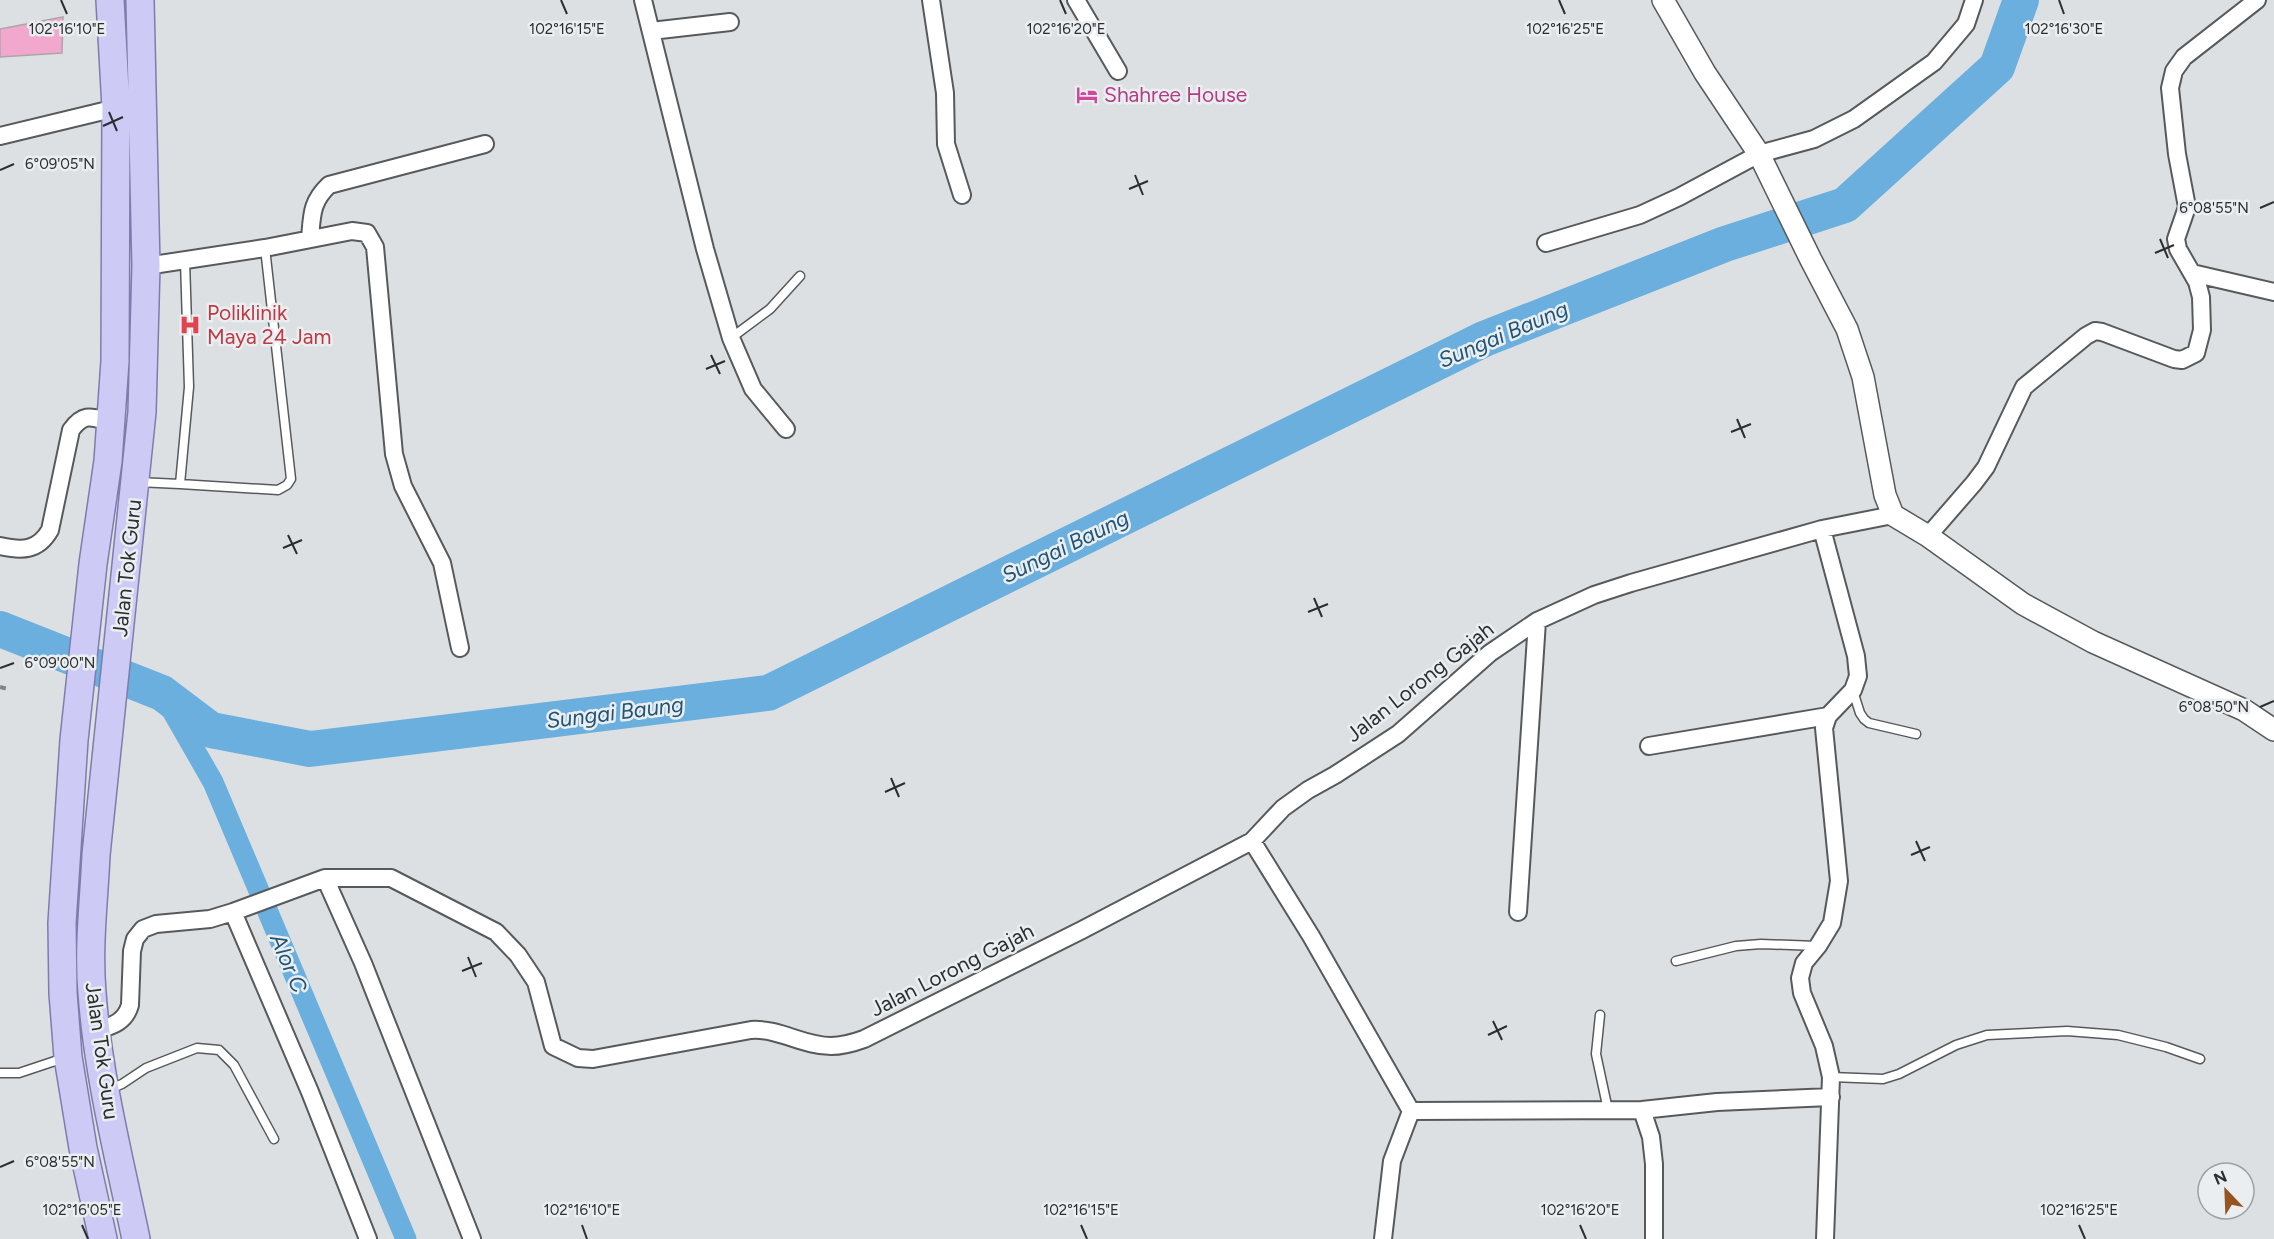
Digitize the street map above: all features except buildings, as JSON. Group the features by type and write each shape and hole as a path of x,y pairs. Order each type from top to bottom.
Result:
{"main road":[{"name":"Jalan Tok Guru","path":"103,1239 83,1148 68,1058 63,993 62,923 74,740 93,564 108,461 115,361 116,108 110,0"},
{"name":"Jalan Tok Guru","path":"136,1239 104,1091 91,989 96,855 142,412 146,266 140,0"}],"street":[{"path":"643,0 705,249 731,338 753,389 786,429"},
{"path":"931,0 945,93 946,144 962,195"},
{"path":"1076,0 1118,71"},
{"path":"1663,0 1705,73 1760,155 1847,329 1863,377 1885,495 1893,515 1928,536 2023,604 2093,642 2244,710 2274,730"},
{"path":"1546,243 1640,215 1760,155 1814,139 1854,119 1934,62 1966,24 1974,0"},
{"path":"1928,536 1986,467 2024,387 2086,336 2095,331 2102,332 2174,359 2182,360 2196,353 2202,330 2201,297 2192,273 2178,249 2176,239 2187,207 2176,154 2169,88 2172,76 2184,57 2258,0"},
{"path":"651,31 730,22"},
{"path":"0,136 116,108"},
{"path":"310,239 312,212 318,196 329,184 485,144"},
{"path":"146,266 265,248 352,231 367,233 375,247 394,454 403,486 442,563 460,648"},
{"path":"2192,273 2274,292"},
{"path":"0,546 26,548 44,540 50,530 71,430 78,421 89,416 111,422"},
{"name":"Jalan Lorong Gajah","path":"95,1031 122,1021 128,1014 132,951 135,939 143,929 156,924 210,919 325,878 391,878 496,932 518,955 536,982 553,1046 579,1058 593,1059 758,1029 772,1030 824,1046 849,1044 864,1039 1071,936 1252,841 1283,808 1398,734 1490,653 1537,621 1603,592 1822,529 1893,515"},
{"path":"1822,529 1856,656 1858,676 1853,690 1828,716 1824,728 1839,880 1832,923 1804,963 1800,978 1802,993 1824,1046 1832,1077 1825,1239"},
{"path":"1518,912 1537,621"},
{"path":"1649,746 1828,716"},
{"path":"1252,841 1311,936 1411,1111"},
{"path":"325,878 363,963 472,1239"},
{"path":"239,910 368,1239"},
{"path":"1411,1111 1642,1110 1717,1102 1831,1097"},
{"path":"1642,1110 1651,1137 1653,1155 1654,1239"},
{"path":"1383,1239 1392,1161 1411,1111"}],"lane":[{"path":"135,482 278,490 288,485 291,479 265,248"},
{"path":"180,484 189,387 184,261"},
{"path":"731,338 770,309 800,276"},
{"path":"1853,690 1864,719 1869,723 1916,734"},
{"path":"1676,962 1736,946 1761,944 1818,946"},
{"path":"1600,1015 1596,1054 1608,1111"},
{"path":"1832,1077 1883,1079 1956,1045 1987,1035 2067,1031 2118,1035 2166,1047 2200,1059"},
{"path":"104,1091 122,1084 146,1068 197,1048 219,1050 234,1065 274,1139"},
{"path":"0,1073 20,1072 68,1058"}],"path":[{"path":"0,687 8,689"}],"waterway":[{"name":"Sungai Baung","path":"0,629 162,693 211,730 310,749 768,693 1484,339 1725,244 1845,205 1997,67 2021,0"},
{"name":"Alor C","path":"162,693 213,782 406,1239"}],"place":[{"name":"Shahree House","path":"1087,95"},
{"name":"Poliklinik Maya 24 Jam","path":"190,325"}]}
